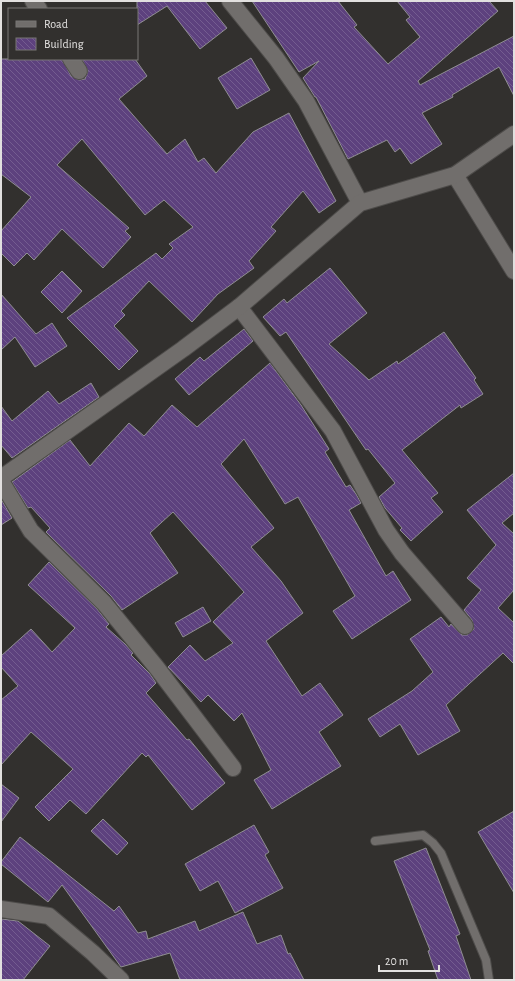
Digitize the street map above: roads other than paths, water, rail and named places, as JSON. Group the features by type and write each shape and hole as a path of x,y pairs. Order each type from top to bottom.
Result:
{"street":[{"path":"230,1 276,58 306,101 360,203"},
{"path":"1,478 183,349 239,307 360,203 455,175 514,134"},
{"path":"455,175 514,271"},
{"path":"239,307 333,431 386,530 402,553 465,626"},
{"path":"1,481 31,531 104,603 157,668 233,768"},
{"path":"1,909 49,916 93,953 121,980"}],"lane":[{"path":"375,841 423,835 433,843 441,853 486,960 489,980"}]}
